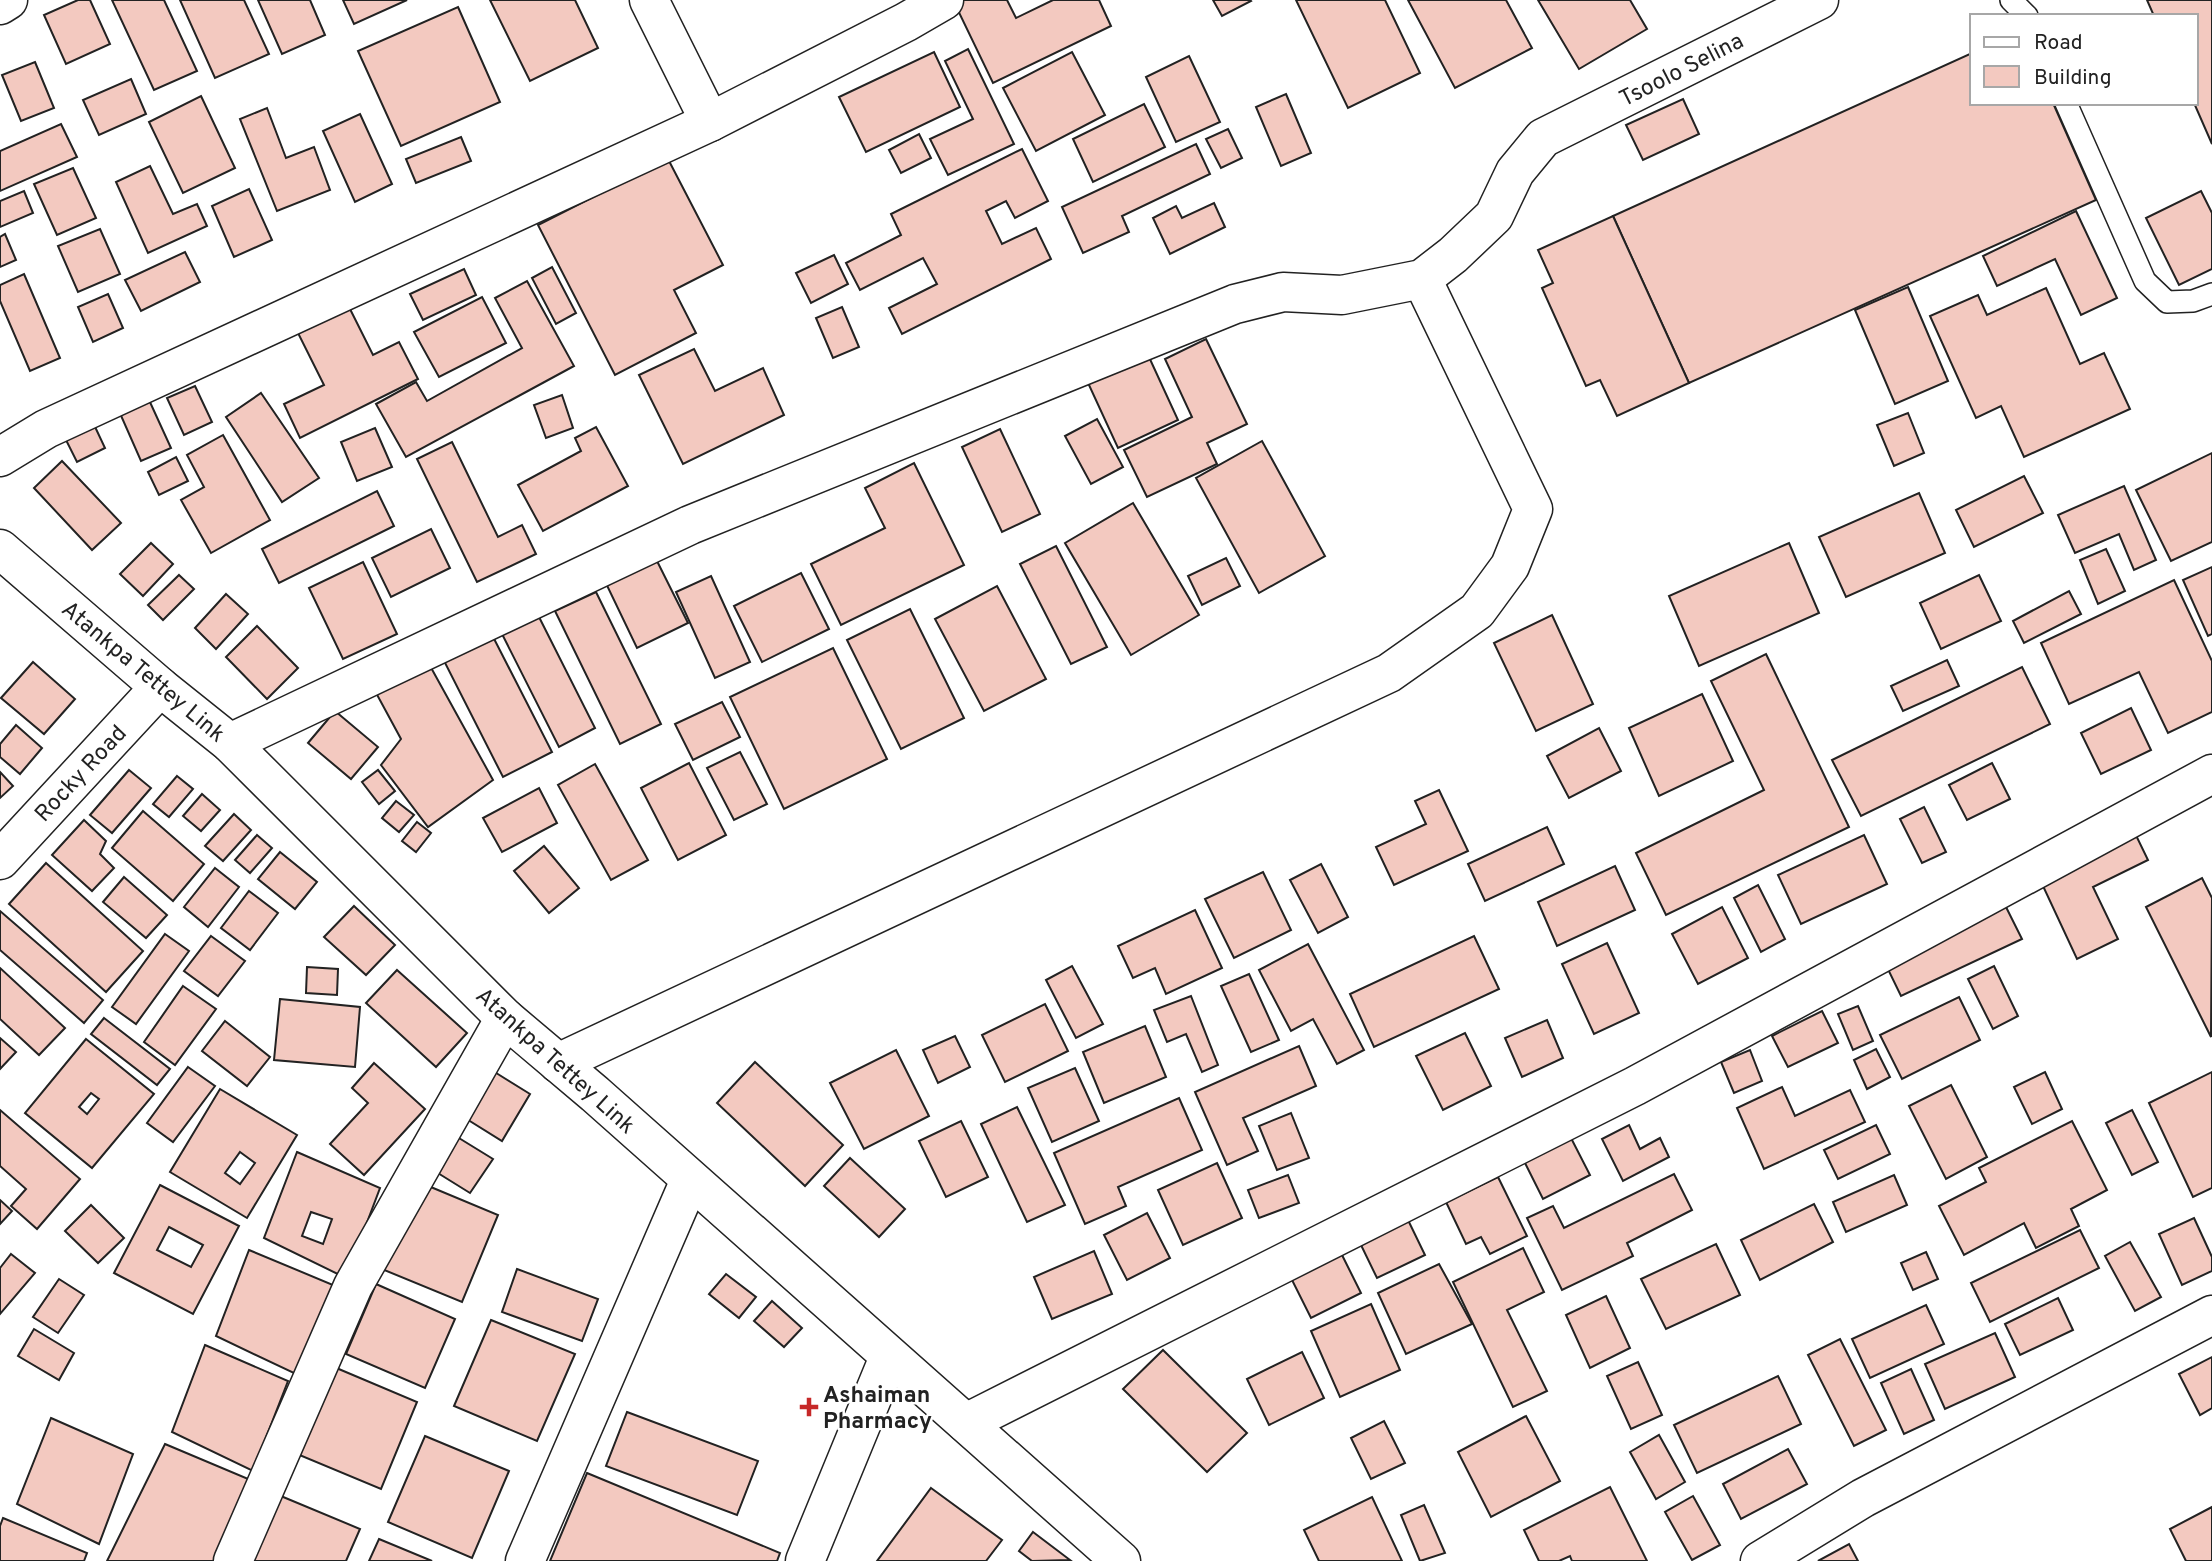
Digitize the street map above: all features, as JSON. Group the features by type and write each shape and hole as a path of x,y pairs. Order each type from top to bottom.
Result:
{"street":[{"path":"0,5 8,0"},
{"path":"649,0 710,122"},
{"path":"0,457 46,429 710,122 944,0"},
{"name":"Tsoolo Selina","path":"1422,279 1453,255 1494,216 1516,172 1543,138 1819,0"},
{"path":"230,743 690,524 1235,304 1283,292 1342,295 1422,279 1533,509 1510,566 1477,611 1389,673 558,1063"},
{"name":"Atankpa Tettey Link","path":"0,549 160,687 230,743 505,1018 1121,1561"},
{"name":"Rocky Road","path":"0,860 160,687"},
{"path":"966,1423 1635,1086 2212,774"},
{"path":"233,1561 353,1286 505,1018"},
{"path":"526,1561 690,1180"},
{"path":"1760,1561 1863,1498 2212,1315"},
{"path":"805,1561 889,1357"}],"lane":[{"path":"2011,0 2025,14"},
{"path":"2067,105 2145,281 2167,302 2193,301 2212,294"}],"building":[{"path":"78,0 90,0 110,44 66,64 44,15"},
{"path":"112,0 164,0 197,71 154,90"},
{"path":"180,0 244,0 269,54 215,78"},
{"path":"258,0 310,0 325,35 282,54"},
{"path":"343,0 407,0 354,24"},
{"path":"490,0 575,0 598,48 530,81"},
{"path":"953,0 1007,0 1016,18 1053,0 1099,0 1111,26 993,83"},
{"path":"1213,0 1250,0 1251,1 1222,16"},
{"path":"1296,0 1385,0 1420,73 1348,108"},
{"path":"1408,0 1506,0 1532,48 1455,88"},
{"path":"1538,0 1630,0 1647,29 1579,69"},
{"path":"2147,0 2212,0 2212,144 2195,105 2198,105 2198,14 2153,14"},
{"path":"458,7 500,102 401,146 358,51"},
{"path":"968,49 1014,144 948,175 930,139 973,119 945,61"},
{"path":"934,52 960,107 866,152 839,97"},
{"path":"1072,52 1105,115 1036,151 1003,88"},
{"path":"1970,54 1970,105 2054,105 2096,200 1689,383 1613,216"},
{"path":"1189,56 1220,122 1176,142 1146,77"},
{"path":"35,62 54,108 21,121 2,75"},
{"path":"131,79 146,114 99,135 83,100"},
{"path":"1286,94 1311,153 1281,166 1256,107"},
{"path":"201,96 235,168 183,193 149,122"},
{"path":"1683,99 1699,134 1643,160 1626,125"},
{"path":"1144,104 1165,147 1093,182 1073,139"},
{"path":"267,108 286,158 314,147 330,190 277,211 240,119"},
{"path":"360,114 392,184 355,202 323,131"},
{"path":"61,124 77,157 0,191 0,151"},
{"path":"1228,129 1242,158 1221,168 1206,139"},
{"path":"919,134 931,158 901,173 889,150"},
{"path":"461,137 471,161 416,183 406,159"},
{"path":"1196,144 1210,174 1122,216 1129,232 1083,253 1062,207"},
{"path":"1022,149 1048,201 1015,218 1006,201 986,211 1002,244 1036,228 1051,259 902,334 889,308 937,284 923,258 860,290 846,263 901,235 891,214"},
{"path":"668,159 723,265 674,290 696,333 615,375 538,225"},
{"path":"150,166 173,214 197,204 207,226 148,253 116,182"},
{"path":"73,168 96,218 57,235 34,184"},
{"path":"249,189 272,240 234,257 212,206"},
{"path":"24,191 33,213 0,227 0,201"},
{"path":"2201,191 2212,213 2212,269 2179,285 2146,218"},
{"path":"1214,203 1225,227 1170,254 1153,218 1176,206 1182,218"},
{"path":"2076,211 2117,298 2081,315 2055,259 1997,286 1983,256"},
{"path":"1613,216 1689,383 1617,416 1600,380 1586,386 1542,288 1553,283 1538,250"},
{"path":"100,229 120,274 78,292 58,246"},
{"path":"5,234 16,260 0,267 0,237"},
{"path":"185,252 200,282 141,311 125,280"},
{"path":"834,255 848,284 811,303 796,273"},
{"path":"552,267 576,313 556,324 532,278"},
{"path":"464,269 476,295 423,320 410,294"},
{"path":"24,274 60,358 30,371 0,301 0,285"},
{"path":"527,281 574,366 406,457 376,404 416,382 427,401 522,348 495,298"},
{"path":"1908,287 1948,381 1895,404 1855,310"},
{"path":"2046,288 2080,364 2104,353 2130,409 2024,457 2001,406 1976,418 1930,316 1978,295 1987,315"},
{"path":"108,294 123,328 93,342 78,307"},
{"path":"343,295 373,355 399,342 418,379 300,438 284,404 324,385 292,321"},
{"path":"482,297 506,343 439,377 414,332"},
{"path":"842,307 859,347 833,358 816,318"},
{"path":"1206,339 1247,424 1207,443 1217,464 1147,497 1124,450 1192,417 1165,359"},
{"path":"1143,344 1178,420 1118,448 1083,372"},
{"path":"694,349 715,391 763,368 784,415 683,464 639,375"},
{"path":"195,386 212,422 184,435 167,398"},
{"path":"144,389 171,448 141,461 115,402"},
{"path":"261,393 319,478 282,502 226,417"},
{"path":"562,395 573,428 546,438 534,405"},
{"path":"1908,413 1924,453 1894,466 1877,425"},
{"path":"89,414 105,448 77,462 60,428"},
{"path":"1097,419 1123,467 1091,484 1065,436"},
{"path":"596,427 628,486 543,531 518,485 581,451 575,438"},
{"path":"375,428 392,467 357,481 341,442"},
{"path":"1000,429 1040,514 1002,532 962,447"},
{"path":"223,435 270,520 211,553 181,500 204,487 187,455"},
{"path":"1262,441 1325,556 1259,593 1196,478"},
{"path":"452,442 498,537 522,525 536,554 477,582 417,459"},
{"path":"2212,453 2212,542 2171,561 2136,490"},
{"path":"176,457 188,481 159,495 148,472"},
{"path":"62,461 121,523 92,550 34,488"},
{"path":"914,463 964,565 841,625 811,564 885,528 865,488"},
{"path":"2024,476 2043,513 1974,547 1956,510"},
{"path":"2124,486 2156,560 2134,570 2119,534 2075,553 2058,515"},
{"path":"377,491 394,526 279,583 262,549"},
{"path":"1919,493 1945,553 1846,597 1819,537"},
{"path":"1133,503 1199,615 1131,655 1065,543"},
{"path":"431,529 450,568 391,597 372,558"},
{"path":"151,543 173,564 143,596 120,574"},
{"path":"1789,543 1819,613 1699,666 1669,596"},
{"path":"1056,546 1107,647 1071,664 1020,564"},
{"path":"651,549 688,623 637,648 601,573"},
{"path":"2106,549 2125,591 2098,604 2080,560"},
{"path":"1226,558 1240,586 1202,605 1188,576"},
{"path":"363,562 397,634 343,659 309,588"},
{"path":"2212,567 2212,634 2208,636 2183,580"},
{"path":"801,573 829,629 762,662 734,606"},
{"path":"179,575 194,589 163,620 148,605"},
{"path":"1979,575 2001,621 1941,649 1920,603"},
{"path":"711,576 750,662 715,678 676,592"},
{"path":"2174,580 2212,661 2212,712 2168,733 2139,672 2069,704 2041,643"},
{"path":"997,586 1046,679 984,711 935,619"},
{"path":"2069,591 2081,614 2024,643 2013,621"},
{"path":"596,592 661,724 620,744 555,611"},
{"path":"226,594 248,614 216,649 195,628"},
{"path":"910,609 964,718 901,749 847,640"},
{"path":"537,613 595,728 559,747 501,632"},
{"path":"1552,615 1593,704 1536,731 1494,643"},
{"path":"257,626 298,668 267,699 226,657"},
{"path":"488,627 552,752 503,777 439,651"},
{"path":"833,648 887,759 784,809 730,697"},
{"path":"1766,654 1849,827 1666,915 1636,853 1764,790 1711,681"},
{"path":"1947,660 1959,686 1903,711 1891,686"},
{"path":"33,662 75,699 44,734 1,698"},
{"path":"429,664 493,780 428,827 381,765 401,739 375,691"},
{"path":"2022,667 2050,724 1861,816 1832,760"},
{"path":"1702,694 1733,761 1659,796 1629,728"},
{"path":"722,702 740,737 693,760 675,724"},
{"path":"2131,708 2151,750 2101,774 2081,733"},
{"path":"335,711 378,747 351,779 308,743"},
{"path":"16,725 42,748 20,774 0,757 0,744"},
{"path":"1599,728 1621,771 1569,798 1547,756"},
{"path":"740,752 767,804 734,820 707,768"},
{"path":"689,763 726,835 678,860 641,788"},
{"path":"1992,763 2010,799 1967,820 1949,785"},
{"path":"595,764 648,860 611,880 558,785"},
{"path":"129,770 151,788 112,833 90,815"},
{"path":"378,770 395,791 379,804 362,782"},
{"path":"0,772 13,786 0,798"},
{"path":"177,776 193,789 169,817 153,804"},
{"path":"539,788 557,823 502,852 483,818"},
{"path":"1439,790 1468,851 1394,885 1376,847 1426,824 1415,801"},
{"path":"202,794 220,810 201,831 183,816"},
{"path":"396,801 414,815 399,832 382,818"},
{"path":"1924,807 1946,852 1922,863 1900,819"},
{"path":"143,811 204,864 173,901 112,848"},
{"path":"234,814 251,830 223,861 205,846"},
{"path":"84,820 106,841 100,854 114,868 92,891 52,855"},
{"path":"417,822 431,833 416,852 402,841"},
{"path":"2131,825 2148,860 2093,887 2118,939 2077,959 2036,871"},
{"path":"1547,827 1564,864 1485,901 1468,864"},
{"path":"257,835 272,848 250,873 235,860"},
{"path":"1864,835 1887,884 1801,924 1778,875"},
{"path":"544,846 579,888 549,913 514,871"},
{"path":"280,852 317,882 295,909 258,879"},
{"path":"46,863 143,951 106,992 9,904"},
{"path":"1321,864 1348,917 1318,933 1290,880"},
{"path":"1615,866 1635,910 1557,946 1538,902"},
{"path":"215,868 239,887 208,927 184,907"},
{"path":"1263,872 1291,930 1234,958 1205,899"},
{"path":"124,877 167,915 146,938 103,902"},
{"path":"2202,878 2212,898 2211,1037 2146,907"},
{"path":"1758,885 1785,939 1761,952 1734,898"},
{"path":"249,891 278,913 250,950 221,928"},
{"path":"2003,901 2022,939 1901,996 1883,959"},
{"path":"354,906 395,945 366,975 324,937"},
{"path":"1722,907 1748,958 1698,984 1672,934"},
{"path":"1195,910 1222,968 1166,994 1155,968 1133,978 1118,946"},
{"path":"0,911 103,1000 84,1023 0,950"},
{"path":"165,934 189,951 136,1024 112,1007"},
{"path":"211,936 245,961 218,996 184,971"},
{"path":"1474,936 1499,989 1374,1047 1350,994"},
{"path":"1607,943 1639,1013 1594,1034 1562,964"},
{"path":"1308,944 1364,1050 1337,1064 1313,1019 1291,1031 1259,970"},
{"path":"1072,966 1103,1024 1076,1038 1046,980"},
{"path":"1994,966 2018,1016 1993,1029 1968,979"},
{"path":"307,967 338,969 337,995 306,993"},
{"path":"0,968 65,1028 39,1055 0,1019"},
{"path":"397,970 467,1033 436,1067 366,1003"},
{"path":"1249,974 1279,1040 1251,1052 1221,986"},
{"path":"183,986 216,1009 175,1065 144,1042"},
{"path":"1191,996 1218,1065 1202,1072 1186,1034 1167,1042 1154,1010"},
{"path":"1959,997 1980,1040 1902,1079 1880,1035"},
{"path":"280,999 360,1007 355,1067 274,1060"},
{"path":"1045,1004 1068,1051 1005,1082 982,1035"},
{"path":"1858,1006 1873,1041 1853,1050 1838,1014"},
{"path":"1822,1011 1838,1043 1788,1067 1772,1036"},
{"path":"104,1018 170,1069 157,1085 91,1034"},
{"path":"1547,1020 1563,1058 1522,1077 1505,1038"},
{"path":"225,1021 270,1057 247,1086 202,1051"},
{"path":"1145,1026 1166,1077 1104,1103 1083,1052"},
{"path":"1465,1033 1491,1086 1443,1110 1416,1056"},
{"path":"955,1036 970,1067 938,1083 923,1050"},
{"path":"0,1038 16,1052 0,1069"},
{"path":"86,1039 154,1094 92,1168 25,1113","holes":["91,1093 99,1099 87,1114 79,1107"]},
{"path":"1299,1046 1316,1086 1243,1118 1258,1151 1227,1165 1195,1092"},
{"path":"1876,1049 1890,1077 1867,1089 1854,1060"},
{"path":"896,1050 929,1116 864,1149 830,1083"},
{"path":"1750,1050 1762,1081 1734,1093 1721,1062"},
{"path":"755,1062 843,1145 805,1186 717,1103"},
{"path":"374,1063 425,1109 364,1175 330,1144 368,1103 352,1088"},
{"path":"188,1067 215,1086 173,1142 147,1123"},
{"path":"1075,1068 1099,1121 1052,1142 1028,1088"},
{"path":"493,1071 530,1094 502,1141 465,1118"},
{"path":"2045,1072 2062,1109 2032,1124 2014,1087"},
{"path":"2212,1072 2212,1188 2193,1197 2149,1103"},
{"path":"1951,1085 1987,1157 1946,1179 1909,1106"},
{"path":"1782,1087 1795,1116 1850,1090 1865,1122 1764,1169 1737,1108"},
{"path":"220,1089 297,1135 247,1218 170,1172","holes":["240,1152 255,1163 240,1184 225,1173"]},
{"path":"1179,1098 1202,1150 1118,1187 1126,1206 1085,1224 1054,1153"},
{"path":"1017,1107 1065,1205 1027,1222 981,1124"},
{"path":"0,1110 80,1179 37,1229 11,1206 26,1189 0,1166"},
{"path":"2132,1110 2158,1162 2132,1175 2106,1123"},
{"path":"1291,1113 1309,1158 1277,1170 1259,1126"},
{"path":"961,1121 988,1177 946,1197 919,1141"},
{"path":"2072,1121 2107,1190 2071,1209 2079,1226 2036,1248 2024,1223 1964,1255 1939,1206 1986,1182 1979,1168"},
{"path":"1629,1125 1640,1149 1660,1138 1669,1157 1623,1181 1602,1139"},
{"path":"1876,1125 1890,1154 1838,1179 1824,1150"},
{"path":"454,1135 493,1159 470,1193 433,1170"},
{"path":"1571,1138 1590,1175 1543,1199 1524,1161"},
{"path":"297,1152 380,1188 346,1278 264,1238","holes":["311,1212 332,1219 323,1244 302,1236"]},
{"path":"850,1158 905,1209 879,1237 824,1186"},
{"path":"1217,1163 1242,1218 1183,1245 1158,1190"},
{"path":"1674,1174 1692,1210 1627,1243 1633,1256 1562,1290 1527,1218 1553,1206 1564,1228"},
{"path":"1288,1175 1299,1203 1259,1218 1248,1190"},
{"path":"1894,1175 1907,1205 1846,1232 1833,1202"},
{"path":"1498,1177 1527,1236 1490,1254 1481,1237 1466,1244 1446,1202"},
{"path":"414,1180 498,1215 462,1302 377,1267"},
{"path":"160,1185 239,1226 193,1314 114,1273","holes":["169,1227 203,1245 191,1267 157,1250"]},
{"path":"0,1200 12,1211 0,1224"},
{"path":"1814,1204 1833,1242 1760,1280 1741,1240"},
{"path":"91,1205 124,1238 98,1263 65,1231"},
{"path":"1147,1213 1170,1258 1127,1280 1104,1235"},
{"path":"2194,1218 2212,1257 2212,1271 2182,1285 2159,1234"},
{"path":"1408,1220 1425,1255 1377,1278 1360,1243"},
{"path":"2080,1230 2099,1268 1990,1322 1971,1283"},
{"path":"2130,1242 2161,1297 2135,1311 2105,1256"},
{"path":"1716,1244 1740,1295 1666,1329 1641,1279"},
{"path":"1523,1248 1544,1292 1507,1310 1547,1391 1513,1407 1453,1282"},
{"path":"249,1250 333,1285 298,1375 216,1336"},
{"path":"1094,1251 1112,1294 1052,1319 1034,1277"},
{"path":"1926,1252 1938,1279 1913,1290 1901,1263"},
{"path":"1341,1253 1361,1293 1311,1318 1291,1278"},
{"path":"11,1254 35,1273 0,1314 0,1268"},
{"path":"1439,1264 1472,1324 1406,1354 1378,1293"},
{"path":"517,1269 598,1299 582,1341 502,1312"},
{"path":"726,1274 756,1297 739,1318 709,1294"},
{"path":"59,1279 84,1295 58,1333 33,1317"},
{"path":"376,1284 455,1319 425,1388 346,1354"},
{"path":"1606,1296 1630,1348 1590,1368 1566,1315"},
{"path":"2058,1298 2073,1330 2020,1355 2005,1324"},
{"path":"772,1301 802,1328 784,1347 754,1321"},
{"path":"1371,1304 1400,1370 1340,1397 1311,1331"},
{"path":"1926,1305 1944,1344 1870,1378 1852,1339"},
{"path":"491,1320 575,1354 537,1441 454,1406"},
{"path":"34,1329 74,1353 59,1380 18,1356"},
{"path":"1995,1333 2015,1377 1945,1409 1925,1364"},
{"path":"1840,1339 1886,1430 1854,1446 1808,1355"},
{"path":"205,1345 288,1381 253,1471 172,1432"},
{"path":"1163,1350 1247,1433 1207,1472 1123,1389"},
{"path":"1302,1352 1324,1398 1269,1425 1247,1379"},
{"path":"2212,1357 2212,1408 2200,1415 2179,1374"},
{"path":"1638,1362 1662,1415 1631,1429 1607,1376"},
{"path":"334,1367 417,1402 381,1489 297,1454"},
{"path":"1911,1369 1934,1420 1904,1434 1881,1383"},
{"path":"1778,1376 1801,1424 1697,1473 1674,1425"},
{"path":"627,1412 758,1461 737,1515 606,1466"},
{"path":"1526,1416 1560,1481 1491,1517 1458,1452"},
{"path":"51,1418 133,1454 99,1544 17,1504"},
{"path":"1384,1421 1405,1463 1371,1479 1351,1438"},
{"path":"1659,1435 1685,1482 1656,1499 1630,1452"},
{"path":"425,1436 509,1471 472,1558 388,1522"},
{"path":"165,1444 253,1481 215,1561 107,1561"},
{"path":"1788,1449 1807,1484 1741,1519 1723,1484"},
{"path":"587,1473 780,1553 777,1561 550,1561"},
{"path":"1610,1487 1647,1561 1572,1561 1570,1556 1559,1561 1539,1561 1524,1530"},
{"path":"931,1488 1002,1540 986,1561 877,1561"},
{"path":"276,1494 360,1529 346,1561 248,1561"},
{"path":"1693,1496 1720,1545 1692,1560 1665,1512"},
{"path":"1372,1497 1402,1561 1319,1561 1304,1530"},
{"path":"1424,1505 1445,1553 1420,1561 1401,1515"},
{"path":"2212,1507 2212,1561 2186,1561 2170,1529"},
{"path":"3,1518 87,1553 84,1561 0,1561 0,1526"},
{"path":"1033,1532 1070,1560 1032,1561 1019,1551"},
{"path":"379,1539 432,1561 369,1561"},
{"path":"1849,1544 1858,1561 1818,1561"}],"place":[{"name":"Ashaiman Pharmacy","path":"809,1407"}]}
